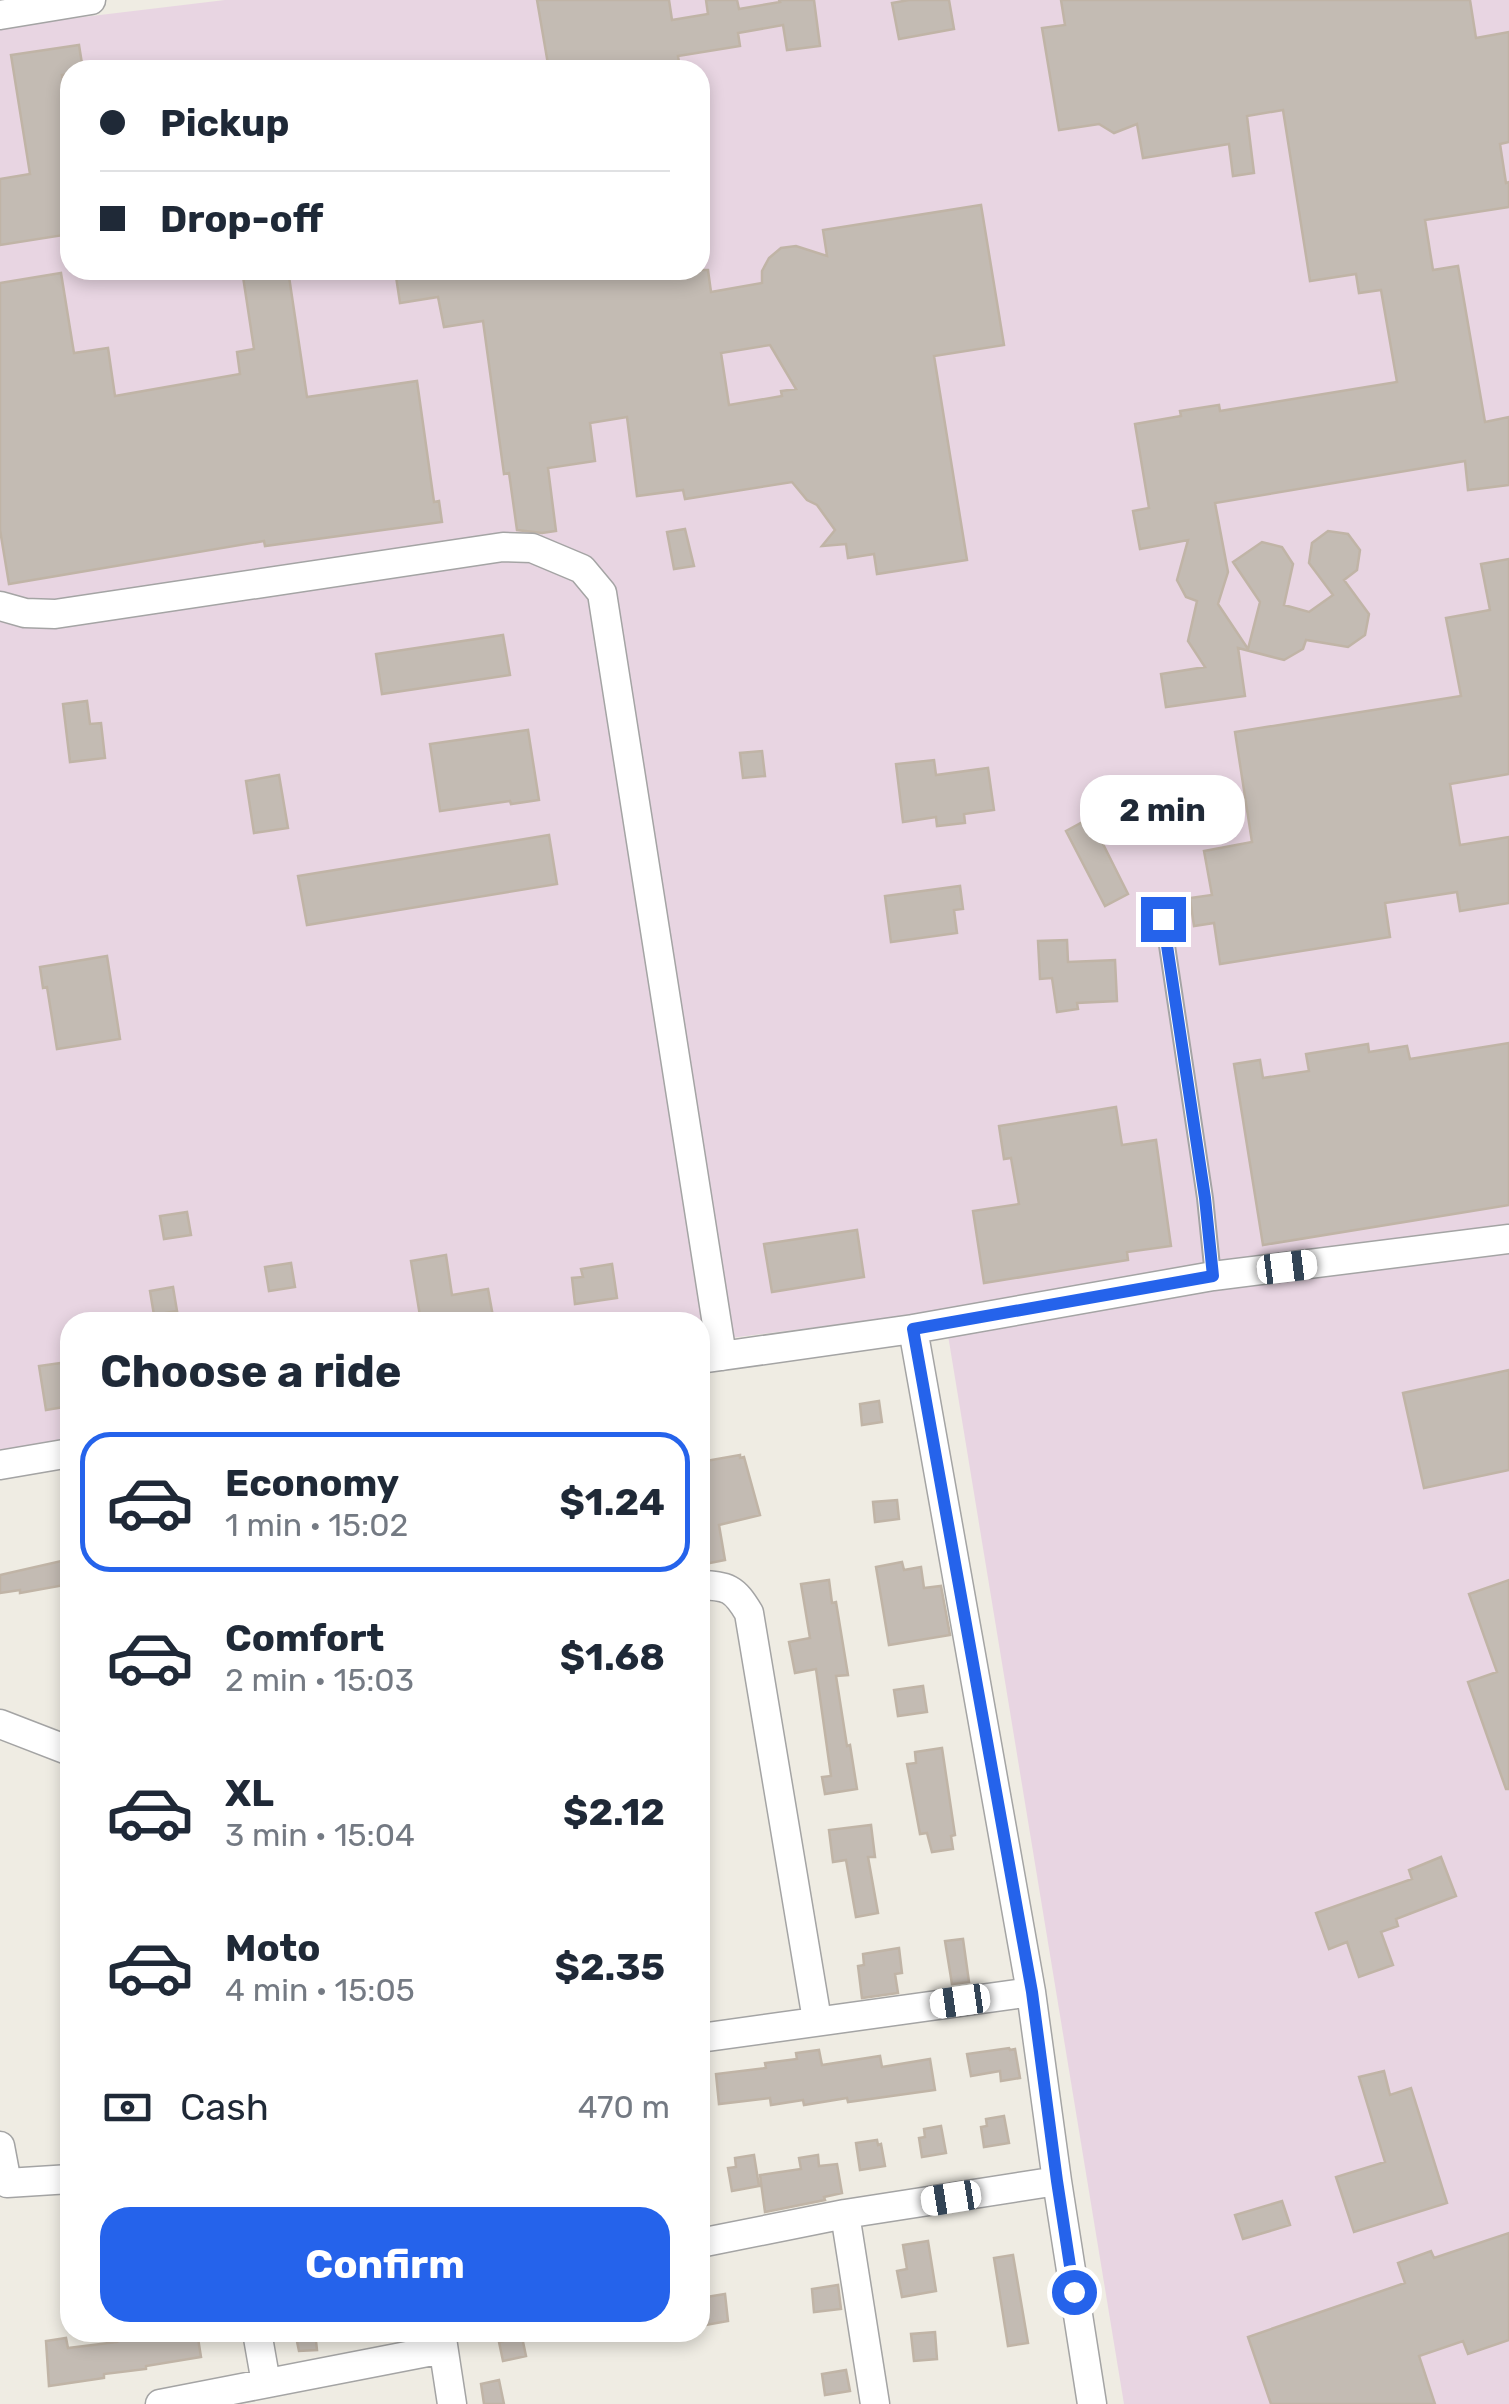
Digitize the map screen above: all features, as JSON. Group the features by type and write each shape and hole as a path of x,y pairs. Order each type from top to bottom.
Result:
{"street":[{"path":"0,14 90,0"},
{"path":"0,606 55,614 503,547 532,548 582,569 602,594 704,1312"},
{"path":"711,1358 913,1329 1213,1276 1509,1239"},
{"path":"913,1329 1032,1992 1092,2404"},
{"path":"0,1465 60,1455"},
{"path":"710,1585 725,1586 738,1596 749,1614 816,2020"},
{"path":"0,1724 60,1746"},
{"path":"710,2036 1032,1992"},
{"path":"0,2146 7,2183 60,2180"},
{"path":"710,2241 845,2214 1057,2181"},
{"path":"845,2214 875,2404"},
{"path":"258,2342 266,2383"},
{"path":"160,2404 438,2342"},
{"path":"442,2342 452,2404"}],"lane":[{"path":"1163,919 1213,1276"}],"shaded area":[{"path":"225,0 1509,0 1509,2404 1124,2404 944,1311 710,1341 710,1312 60,1312 60,1444 0,1453 0,27"}],"building":[{"path":"537,0 669,0 672,20 708,14 706,0 737,0 739,9 779,0 814,0 820,46 787,50 783,25 738,33 740,46 678,56 679,60 547,60"},
{"path":"949,0 954,29 899,39 892,3"},
{"path":"1061,0 1470,0 1476,38 1509,32 1509,142 1500,144 1506,183 1509,182 1509,207 1425,220 1433,270 1458,266 1485,422 1509,417 1509,485 1468,490 1465,461 1215,503 1228,572 1218,604 1248,649 1260,602 1233,562 1262,542 1282,547 1293,564 1284,605 1309,612 1333,595 1309,563 1312,543 1328,531 1348,534 1360,550 1357,570 1344,580 1369,614 1365,635 1348,647 1306,640 1303,649 1284,660 1238,648 1245,696 1166,707 1161,674 1205,667 1188,641 1197,601 1186,597 1177,580 1188,540 1140,549 1133,511 1149,508 1135,424 1181,416 1180,411 1219,405 1220,411 1397,382 1381,290 1359,293 1356,274 1310,281 1283,110 1247,116 1254,173 1233,176 1229,144 1143,158 1137,124 1114,133 1099,124 1059,130 1042,28 1065,25"},
{"path":"79,45 81,60 60,60 60,236 0,245 0,179 30,174 11,55"},
{"path":"981,205 1004,345 934,356 967,560 877,574 874,554 848,558 846,544 822,546 835,530 817,505 807,500 792,482 685,499 683,490 637,496 627,417 590,423 595,461 548,468 556,531 517,530 509,473 504,474 483,321 444,327 438,297 400,303 397,280 709,280 711,292 762,283 762,271 769,258 781,248 796,246 827,256 823,230","holes":["770,345 796,389 781,391 782,396 729,405 721,353"]},
{"path":"60,273 74,353 108,348 115,396 240,374 237,352 254,349 244,280 289,280 307,397 417,381 434,502 439,501 442,522 265,546 264,541 9,584 0,530 0,283"},
{"path":"685,529 694,566 674,569 667,532"},
{"path":"1509,559 1509,774 1450,784 1460,845 1509,837 1509,903 1460,911 1457,892 1385,903 1390,937 1220,964 1214,923 1194,926 1190,898 1212,895 1204,851 1252,842 1235,732 1461,696 1446,618 1490,610 1481,564"},
{"path":"503,635 510,675 382,694 376,654"},
{"path":"87,701 90,724 101,723 105,758 70,762 63,704"},
{"path":"528,730 539,800 440,811 430,744"},
{"path":"762,751 765,776 743,778 740,753"},
{"path":"934,760 936,775 988,768 994,810 964,814 965,823 937,826 936,817 903,822 896,764"},
{"path":"279,775 288,828 254,833 246,781"},
{"path":"1090,818 1128,894 1105,906 1066,831"},
{"path":"549,835 557,884 307,925 298,876"},
{"path":"960,886 963,909 954,910 957,933 891,942 885,896"},
{"path":"1067,940 1068,962 1115,960 1117,1001 1077,1003 1078,1009 1057,1012 1052,978 1040,979 1038,941"},
{"path":"107,956 120,1039 57,1049 40,967"},
{"path":"1509,1043 1509,1205 1263,1245 1234,1064 1260,1060 1263,1078 1309,1071 1306,1054 1368,1044 1369,1052 1407,1046 1410,1059"},
{"path":"1116,1107 1122,1145 1156,1140 1171,1246 1127,1252 1128,1260 984,1283 973,1211 1019,1204 1011,1158 1004,1159 999,1126"},
{"path":"187,1212 191,1235 164,1239 160,1216"},
{"path":"857,1230 864,1277 772,1292 764,1244"},
{"path":"446,1255 452,1295 488,1289 492,1312 419,1312 411,1261"},
{"path":"291,1263 295,1287 269,1291 265,1267"},
{"path":"612,1264 617,1298 575,1304 572,1278 583,1277 581,1269"},
{"path":"173,1287 177,1311 154,1312 150,1291"},
{"path":"60,1363 60,1408 46,1410 39,1366"},
{"path":"1509,1370 1509,1470 1424,1488 1403,1393"},
{"path":"879,1401 882,1422 862,1425 860,1404"},
{"path":"744,1457 760,1515 719,1525 725,1560 710,1563 710,1460"},
{"path":"897,1500 899,1519 875,1522 873,1502"},
{"path":"60,1561 60,1586 0,1593 0,1575"},
{"path":"902,1562 904,1570 921,1567 924,1588 941,1586 950,1635 889,1645 876,1567"},
{"path":"829,1580 848,1675 836,1676 857,1789 825,1794 822,1777 831,1776 816,1669 795,1673 789,1642 810,1638 801,1584"},
{"path":"1509,1580 1506,1789 1468,1682 1497,1672 1469,1594"},
{"path":"923,1686 927,1712 898,1716 894,1690"},
{"path":"942,1748 955,1835 951,1836 953,1849 932,1852 927,1833 920,1834 907,1764 916,1763 915,1752"},
{"path":"871,1825 875,1857 868,1857 878,1913 856,1917 846,1860 833,1862 829,1830"},
{"path":"1441,1857 1456,1896 1396,1919 1398,1926 1381,1932 1393,1965 1359,1977 1347,1942 1329,1949 1316,1913 1412,1879 1409,1870"},
{"path":"963,1939 969,1982 952,1984 945,1941"},
{"path":"899,1948 902,1973 895,1974 898,1993 862,1998 858,1966 864,1965 863,1954"},
{"path":"1015,2049 1020,2078 1001,2081 1000,2071 971,2076 967,2054"},
{"path":"819,2050 822,2065 880,2056 882,2067 930,2059 935,2090 804,2105 803,2100 771,2105 770,2098 719,2104 716,2074 766,2068 765,2063 797,2059 796,2053"},
{"path":"1384,2071 1390,2095 1411,2088 1447,2203 1354,2232 1336,2177 1385,2162 1359,2077"},
{"path":"1004,2116 1009,2143 984,2147 981,2127 987,2126 986,2119"},
{"path":"941,2126 946,2153 922,2157 919,2138 925,2137 924,2129"},
{"path":"877,2140 885,2166 860,2170 856,2143"},
{"path":"754,2155 759,2186 732,2191 728,2168 736,2167 735,2158"},
{"path":"818,2155 819,2166 837,2164 842,2193 765,2212 760,2175 801,2169 799,2158"},
{"path":"1282,2201 1290,2225 1243,2239 1235,2215"},
{"path":"1509,2233 1509,2340 1468,2354 1463,2341 1419,2356 1435,2404 1271,2404 1248,2337 1405,2283 1398,2263 1431,2251 1434,2258"},
{"path":"928,2241 936,2291 902,2297 897,2271 907,2269 903,2245"},
{"path":"1013,2255 1028,2343 1008,2346 994,2258"},
{"path":"838,2285 841,2309 814,2312 812,2289"},
{"path":"725,2294 728,2321 710,2324 710,2296"},
{"path":"935,2332 937,2359 914,2361 911,2334"},
{"path":"60,2339 67,2342 68,2348 117,2342 199,2342 201,2357 49,2386 46,2341"},
{"path":"297,2342 316,2342 317,2350 299,2351"},
{"path":"499,2342 523,2342 526,2356 503,2361"},
{"path":"846,2370 850,2391 825,2395 822,2374"},
{"path":"499,2380 504,2404 484,2404 481,2384"}],"route":[{"path":"1074,2292 1032,1992 913,1329 1213,1276 1163,919"}]}
